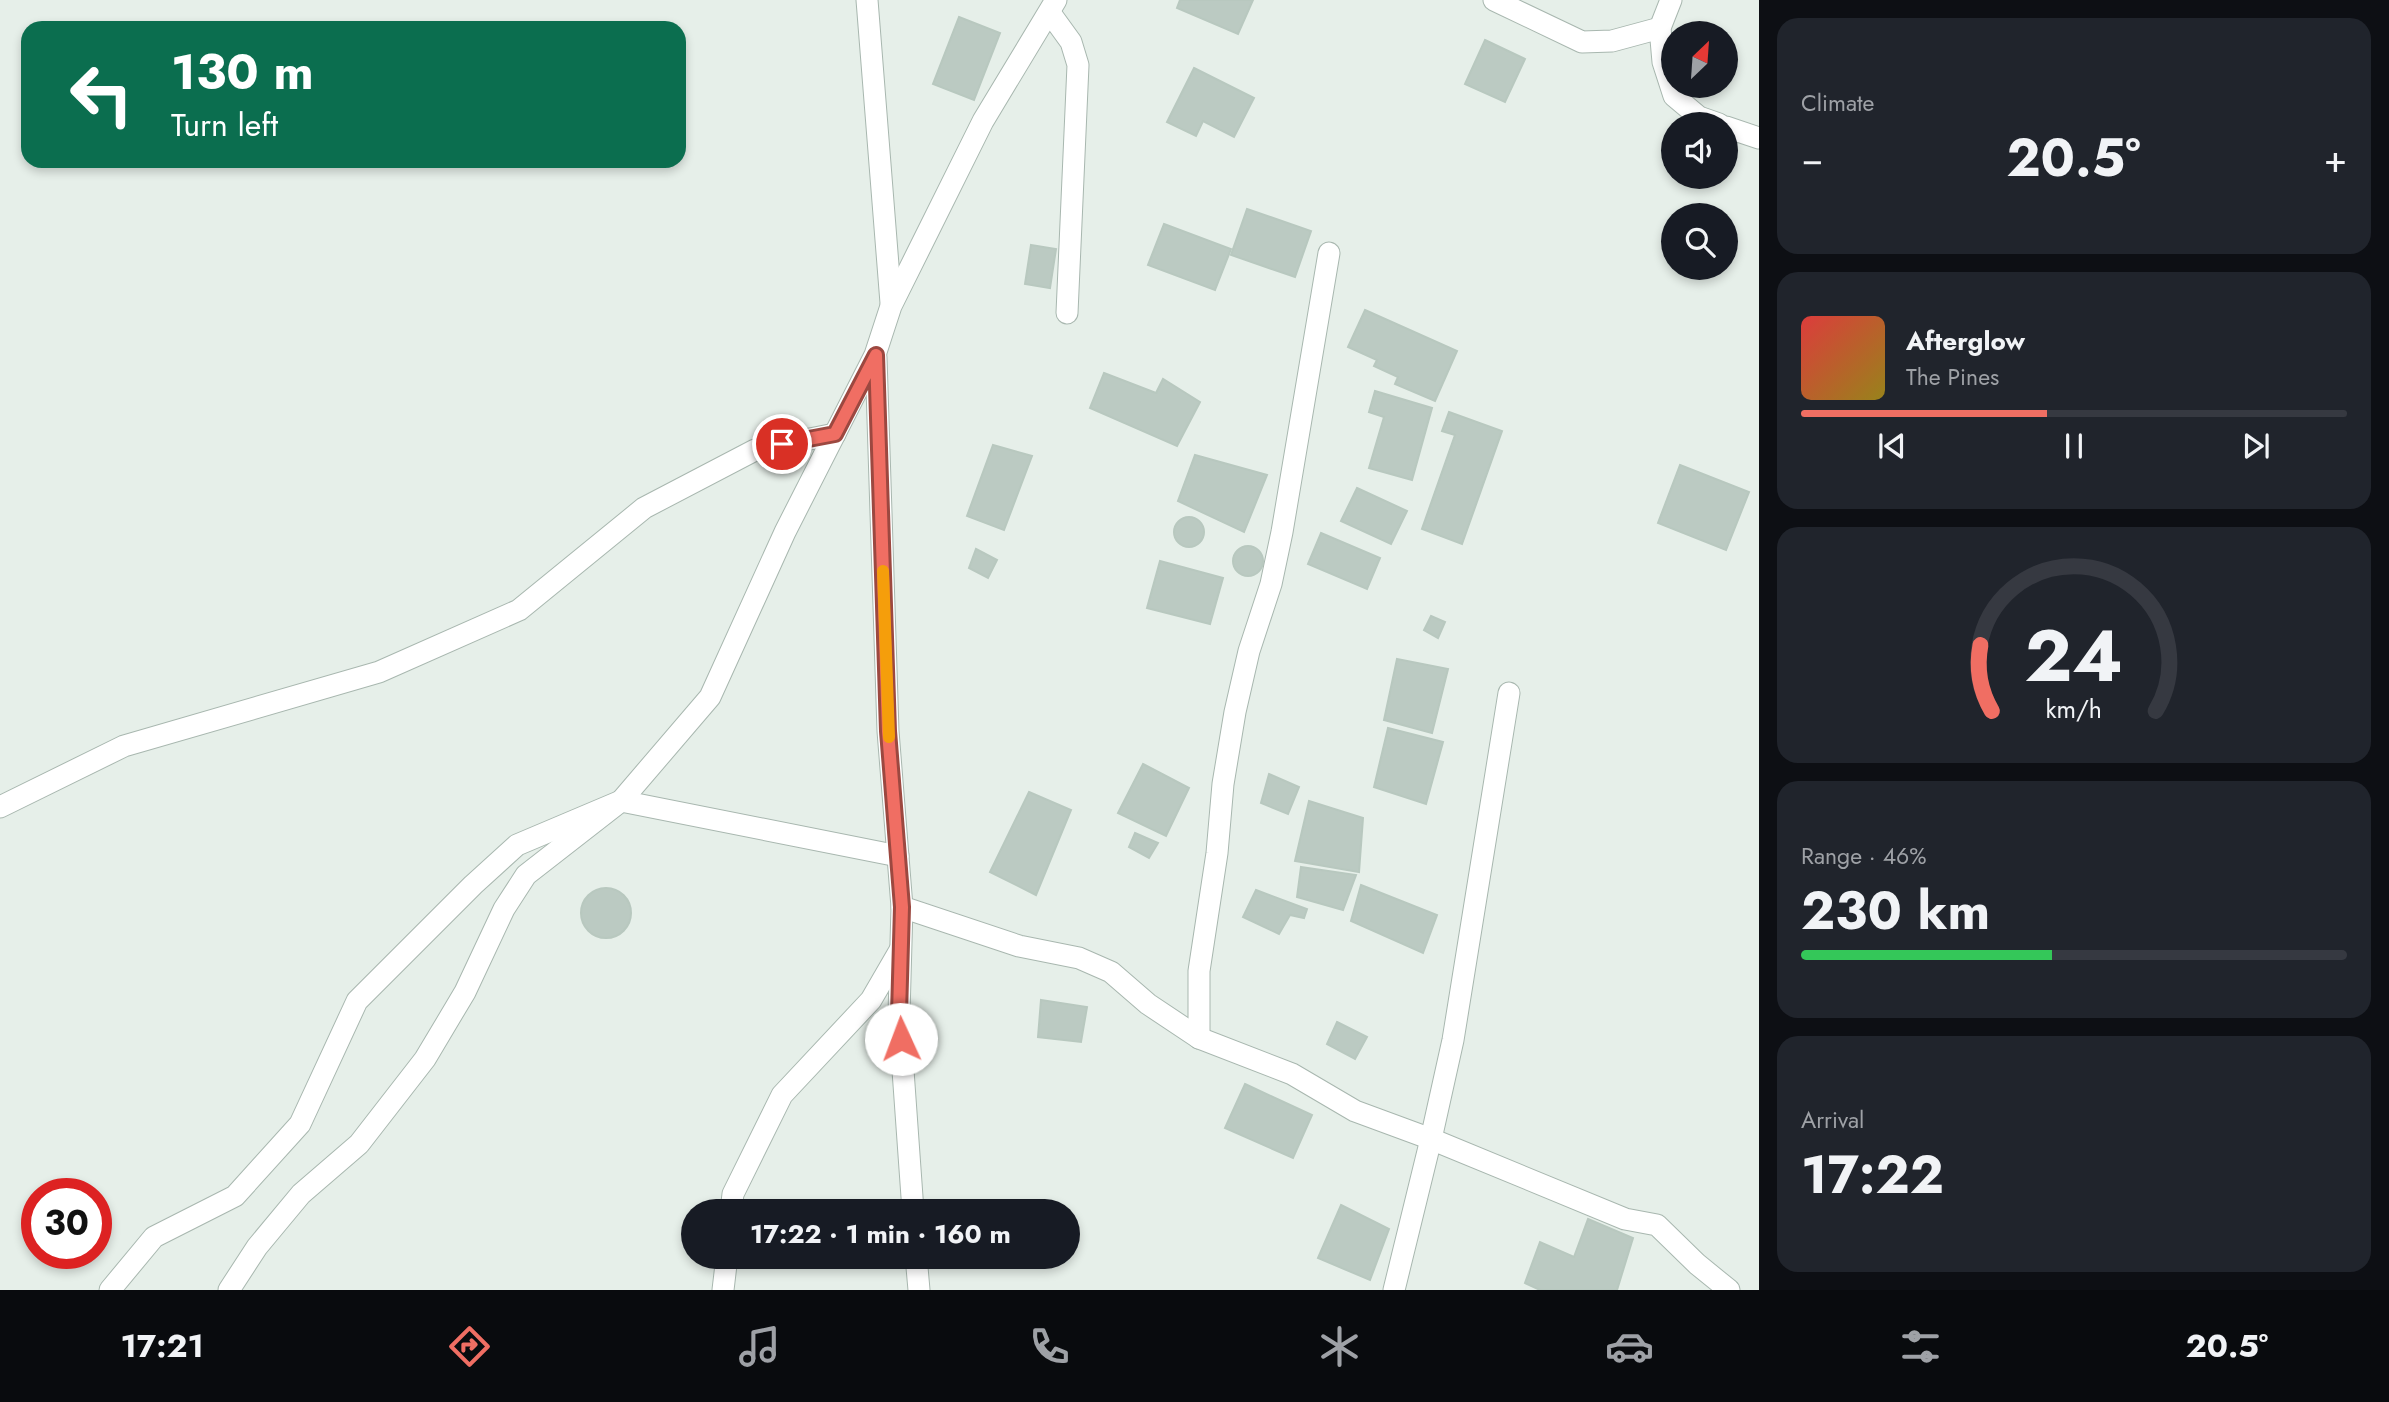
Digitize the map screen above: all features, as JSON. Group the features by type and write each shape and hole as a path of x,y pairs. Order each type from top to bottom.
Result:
{"street":[{"path":"867,0 891,306"},
{"path":"1494,0 1582,42 1612,41 1660,28"},
{"path":"1671,0 1660,28 1663,62 1674,96 1693,112"},
{"path":"229,1290 257,1247 301,1194 359,1144 425,1059 465,992 504,909 526,874 621,801 710,697 785,533 876,355 891,306 983,121 1053,6"},
{"path":"1053,6 1071,42 1078,65 1067,313"},
{"path":"1738,131 1759,138"},
{"path":"1199,1038 1199,971 1217,853 1223,784 1249,651 1271,584 1282,532 1329,253"},
{"path":"876,355 888,731 902,907 899,1014 912,1199"},
{"path":"0,807 124,746 379,672 519,610 644,508 755,450 835,434"},
{"path":"1394,1290 1453,1040 1508,693"},
{"path":"110,1290 154,1237 235,1196 254,1176 300,1125 357,1002 473,885 517,845 621,801 898,856"},
{"path":"902,907 1019,946 1079,958 1111,972 1148,1004 1199,1038 1292,1074 1355,1111 1431,1139 1625,1219 1657,1225 1697,1264 1729,1290"},
{"path":"732,1199 782,1095 871,1000 901,948"},
{"path":"723,1290 725,1269"},
{"path":"917,1269 919,1290"}],"building":[{"path":"1180,0 1253,0 1238,34 1177,8"},
{"path":"959,17 1000,33 974,100 933,84"},
{"path":"1485,40 1525,59 1505,102 1465,84"},
{"path":"1194,68 1254,98 1234,137 1203,121 1196,136 1167,122"},
{"path":"1247,209 1311,231 1295,277 1231,255"},
{"path":"1164,224 1231,249 1215,290 1148,265"},
{"path":"1031,245 1056,249 1050,288 1025,284"},
{"path":"1365,310 1457,351 1435,401 1395,384 1398,377 1374,366 1377,360 1348,347"},
{"path":"1104,373 1156,393 1163,379 1200,402 1177,446 1090,408"},
{"path":"1375,391 1432,408 1412,480 1369,468 1384,417 1369,412"},
{"path":"1449,412 1502,431 1462,544 1422,529 1455,435 1442,431"},
{"path":"993,445 1032,456 1004,530 967,516"},
{"path":"1195,455 1267,475 1244,532 1178,501"},
{"path":"1680,465 1749,492 1726,550 1658,523"},
{"path":"1357,488 1407,511 1391,544 1341,521"},
{"path":"1189,517 1200,521 1204,532 1200,543 1189,547 1178,543 1174,532 1178,521"},
{"path":"1321,533 1380,558 1367,589 1308,564"},
{"path":"1248,546 1259,550 1263,561 1259,572 1248,576 1237,572 1233,561 1237,550"},
{"path":"976,549 997,560 988,578 969,568"},
{"path":"1160,561 1223,578 1210,624 1147,608"},
{"path":"1431,616 1445,622 1438,638 1424,630"},
{"path":"1397,659 1448,669 1432,733 1384,720"},
{"path":"1388,728 1443,742 1426,804 1374,787"},
{"path":"1143,764 1189,788 1166,836 1118,813"},
{"path":"1269,774 1299,787 1288,814 1261,803"},
{"path":"1029,792 1071,810 1036,895 990,872"},
{"path":"1309,801 1363,818 1359,872 1295,861"},
{"path":"1135,833 1158,843 1149,858 1129,847"},
{"path":"1301,867 1356,875 1343,910 1297,897"},
{"path":"1361,885 1437,915 1423,953 1351,921"},
{"path":"606,888 623,896 631,913 623,930 606,938 589,930 581,913 589,896"},
{"path":"1256,890 1307,909 1304,918 1290,915 1279,934 1243,917"},
{"path":"1041,1000 1087,1007 1081,1042 1038,1037"},
{"path":"1337,1022 1367,1037 1355,1059 1327,1044"},
{"path":"1245,1084 1312,1115 1293,1158 1225,1128"},
{"path":"1341,1205 1389,1229 1370,1280 1318,1258"},
{"path":"1588,1219 1633,1238 1617,1290 1540,1290 1525,1283 1540,1242 1574,1257"}],"slow traffic":[{"path":"883,571 889,737"}],"route":[{"path":"782,444 835,434 876,355 888,731 902,907 899,1014 901,1039"}]}
